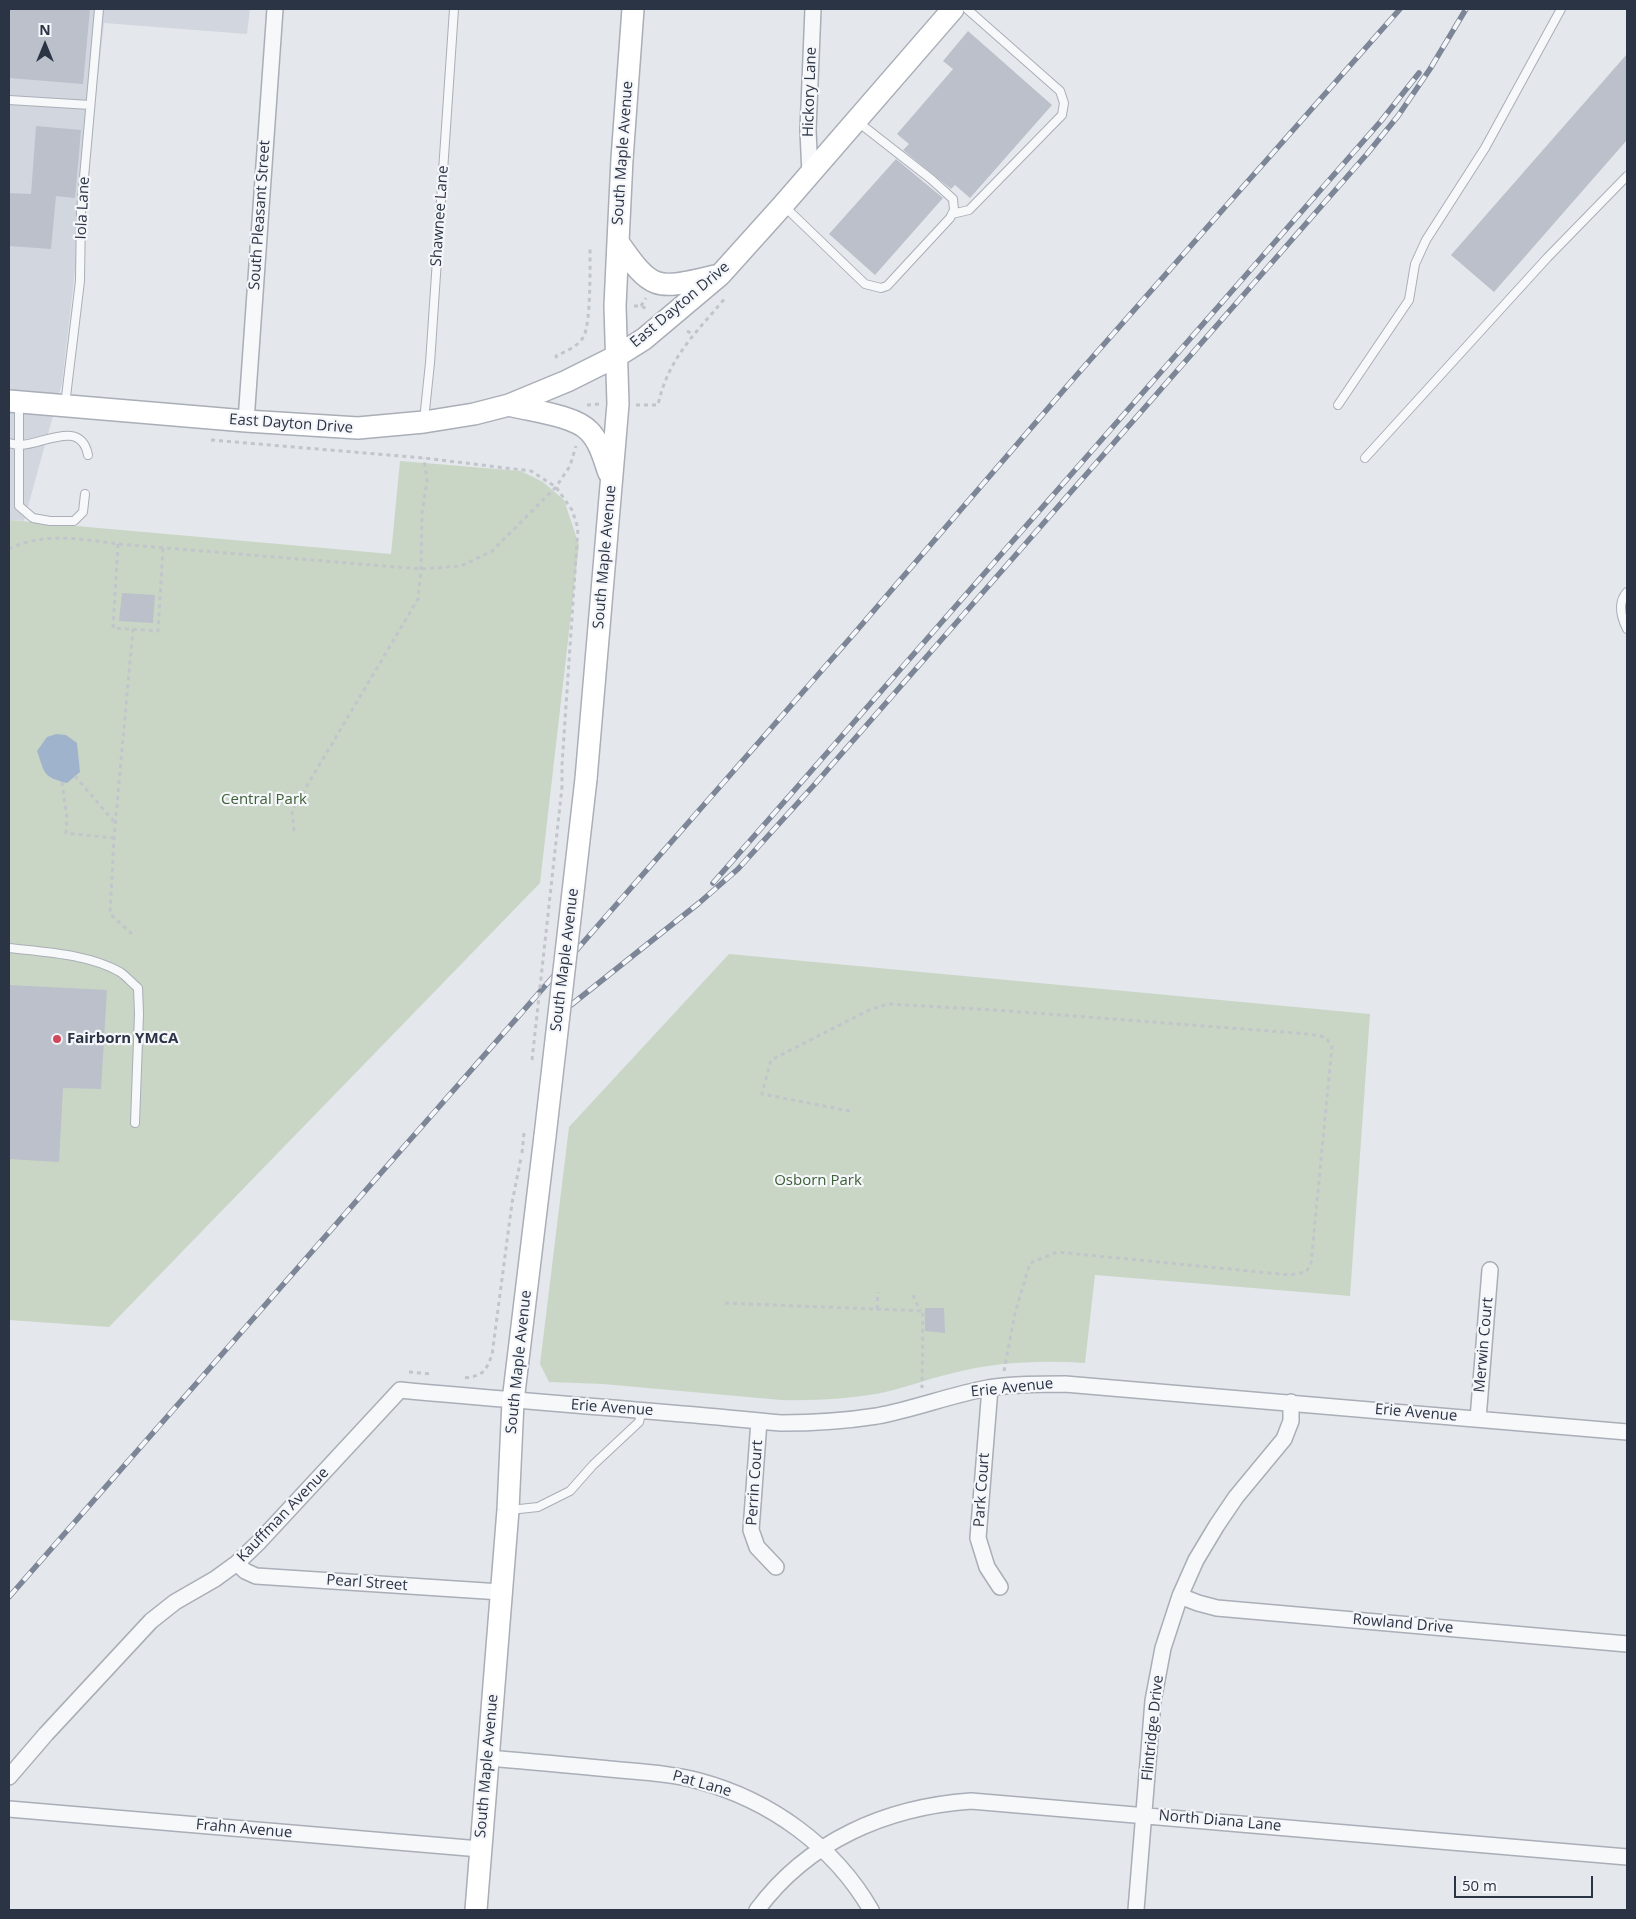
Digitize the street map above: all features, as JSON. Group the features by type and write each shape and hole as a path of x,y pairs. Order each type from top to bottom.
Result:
{"main road":[{"name":"South Maple Avenue","path":"476,1910 508,1510 513,1401 586,779 618,404 615,306 622,158 633,9"},
{"name":"East Dayton Drive","path":"14,401 246,421 358,428 424,422 509,406 567,381 617,356 644,339 720,275 810,175 953,9"},
{"path":"618,242 635,266 645,277 654,283 678,284 720,275"},
{"path":"509,406 568,420 590,432 601,449 611,478"}],"street":[{"name":"South Pleasant Street","path":"246,421 275,9"},
{"name":"Hickory Lane","path":"810,175 808,130 813,9"},
{"name":"Merwin Court","path":"1478,1419 1490,1270"},
{"name":"Erie Avenue","path":"400,1390 513,1401 809,1423 837,1422 878,1416 953,1395 996,1387 1026,1384 1065,1384 1627,1432"},
{"name":"Park Court","path":"996,1387 978,1538 987,1567 1000,1587"},
{"name":"Kauffman Avenue","path":"9,1777 46,1734 151,1621 175,1602 215,1579 237,1563 259,1542 400,1390"},
{"name":"Flintridge Drive","path":"1136,1910 1153,1701 1163,1648 1180,1596 1196,1560 1216,1525 1236,1497 1284,1439 1291,1421 1292,1402"},
{"name":"Perrin Court","path":"759,1420 751,1530 757,1547 776,1567"},
{"name":"Pearl Street","path":"237,1563 246,1571 256,1576 501,1592"},
{"name":"Rowland Drive","path":"1180,1596 1218,1608 1627,1644"},
{"name":"Pat Lane","path":"488,1758 666,1774 699,1781 732,1792 766,1808 795,1826 822,1849 852,1881 871,1910"},
{"name":"North Diana Lane","path":"757,1910 782,1882 822,1849 852,1831 883,1818 915,1808 947,1803 990,1802 1627,1857"},
{"name":"Frahn Avenue","path":"9,1809 480,1849"}],"lane":[{"name":"Iola Lane","path":"65,406 71,370 80,281 81,211 99,9"},
{"name":"Shawnee Lane","path":"424,422 430,363 454,9"},
{"path":"952,214 969,210 1062,115 1064,103 1060,91 967,9"},
{"path":"1338,405 1409,300 1415,264 1426,240 1485,148 1560,9"},
{"path":"9,100 90,105"},
{"path":"783,205 865,284 880,288 887,286 952,214 954,210 953,199 924,173 856,121"},
{"path":"1365,458 1547,258 1627,176"},
{"path":"14,401 20,445 18,506 33,518 50,521 74,521 82,512 85,494"},
{"path":"9,443 20,445 68,435 79,438 86,445 88,455"},
{"path":"1627,592 1623,596 1620,614 1627,629"},
{"path":"9,948 69,955 98,963 120,973 138,988 139,1014 135,1123"},
{"path":"508,1510 538,1507 570,1491 593,1465 639,1422 642,1410"}],"path":[{"path":"557,358 556,356 575,347 584,336 589,305 590,246"},
{"path":"634,306 641,306 647,309"},
{"path":"687,332 694,335"},
{"path":"206,440 424,458 531,471 556,488 572,510 578,528 562,787 531,1064"},
{"path":"9,549 17,545 37,541 72,538 118,544 421,570 462,566 492,551 556,488 570,466 577,444"},
{"path":"294,831 292,810 418,599 421,570 422,514 427,481 424,458"},
{"path":"118,544 113,628 158,631 163,548"},
{"path":"132,934 110,914 114,838 133,629"},
{"path":"75,776 116,824"},
{"path":"62,782 66,833 114,838"},
{"path":"850,1111 762,1094 771,1060 869,1010 888,1004 1004,1010 1309,1034 1325,1037 1332,1046 1311,1264 1306,1272 1290,1275 1057,1252 1044,1256 1030,1263 996,1387"},
{"path":"464,1378 478,1376 486,1370 492,1355 512,1203 524,1133"},
{"path":"877,1309 878,1292"},
{"path":"913,1294 920,1311 923,1311 922,1404"},
{"path":"725,1303 920,1311"},
{"path":"410,1372 437,1375"}],"shaded area":[{"path":"9,9 250,9 247,34 104,23 62,383 24,521 9,520"}],"green space":[{"name":"Central Park","path":"400,461 521,471 543,482 564,500 579,545 540,883 109,1327 9,1320 9,520 391,554"},
{"name":"Osborn Park","path":"729,954 1370,1014 1350,1296 1095,1275 1085,1363 1035,1362 986,1366 943,1375 876,1394 817,1400 781,1400 603,1384 549,1382 540,1364 569,1127"}],"water":[{"path":"56,734 66,735 77,743 80,772 67,783 53,779 46,773 37,751 47,737"}],"building":[{"path":"9,9 90,9 83,84 9,78"},
{"path":"968,31 1052,105 970,198 955,185 951,189 903,150 909,144 897,134 953,69 943,61"},
{"path":"1627,54 1627,140 1494,292 1451,255"},
{"path":"36,126 81,130 75,198 56,196 51,249 9,246 9,193 31,194"},
{"path":"896,159 943,198 875,275 829,234"},
{"path":"122,593 155,595 153,623 119,621"},
{"name":"Fairborn YMCA","path":"9,985 107,990 101,1089 63,1088 59,1162 9,1159"},
{"path":"925,1308 944,1308 945,1333 925,1331"}],"railway":[{"path":"9,1597 852,636 1075,377 1400,9"},
{"path":"571,1005 699,903 738,869 815,784 1367,154 1398,116 1430,69 1466,9"},
{"path":"713,883 1381,121 1419,73"}],"place":[{"name":"Fairborn YMCA","path":"57,1039"}]}
